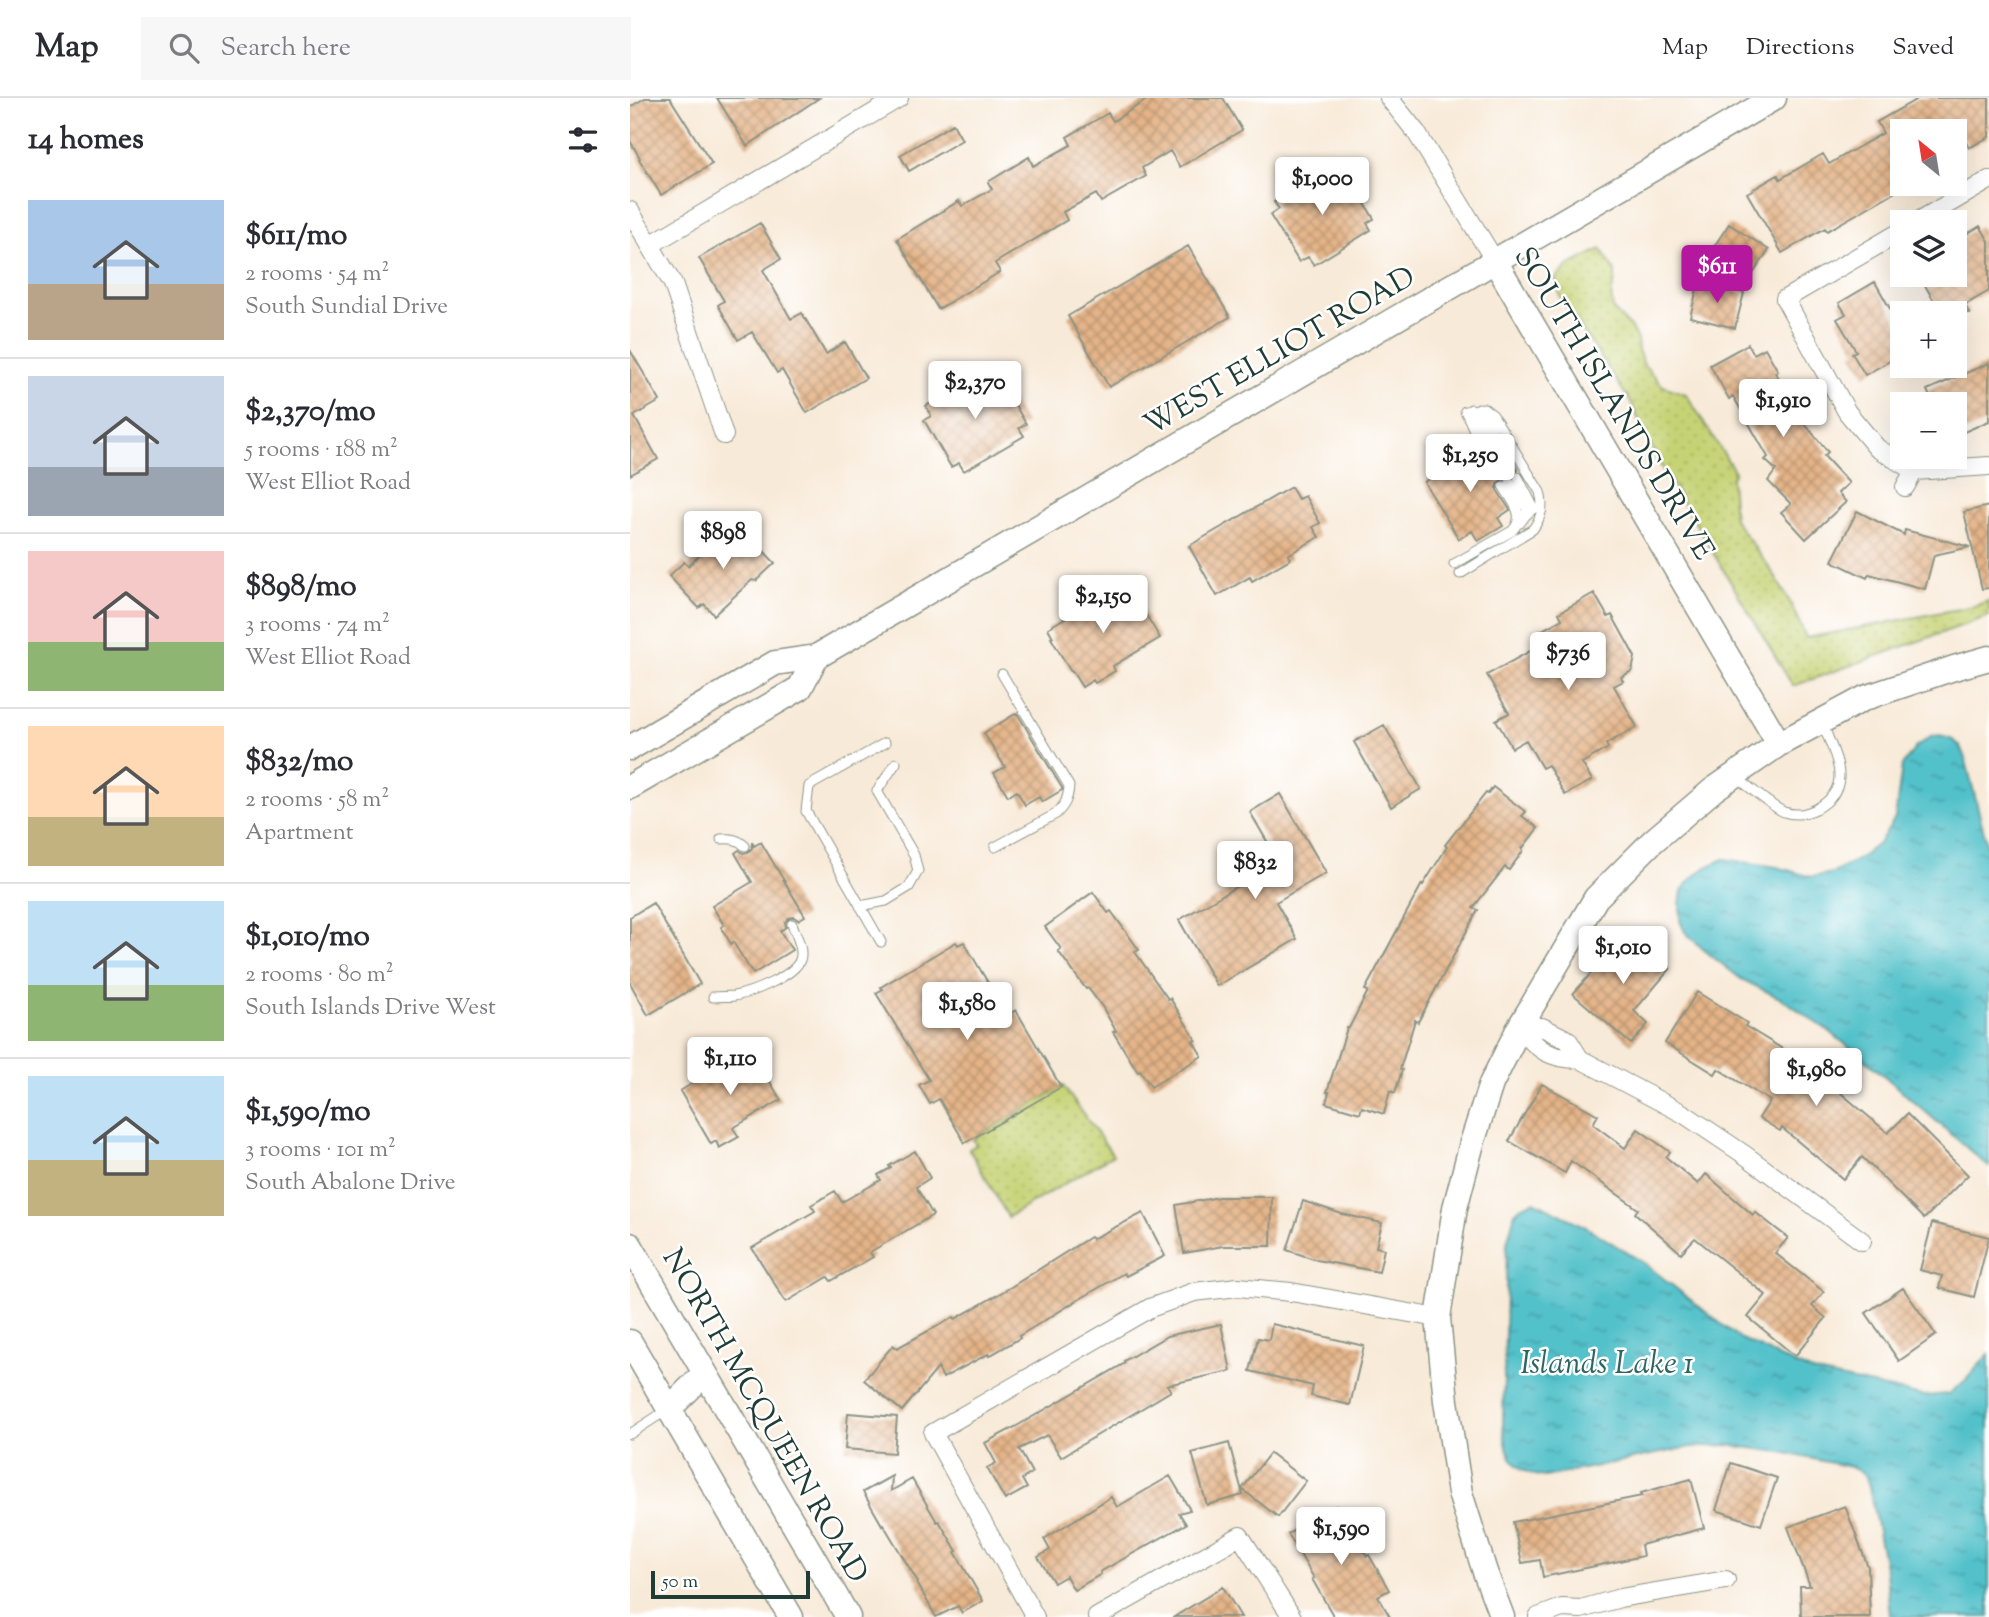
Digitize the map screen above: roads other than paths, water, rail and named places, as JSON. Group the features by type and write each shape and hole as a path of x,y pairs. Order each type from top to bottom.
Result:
{"main road":[{"name":"WEST ELLIOT ROAD","path":"630,748 775,663 817,657 1774,98"},
{"name":"SOUTH ISLANDS DRIVE","path":"1494,261 1779,744"},
{"path":"630,787 800,688 817,657"},
{"path":"1502,1617 1460,1493 1446,1402 1438,1318 1455,1208 1472,1143 1491,1084 1519,1028 1596,898 1653,841 1713,790 1779,744 1864,698 1989,658"},
{"name":"NORTH MCQUEEN ROAD","path":"630,1245 848,1617"},
{"path":"630,1342 791,1617"},
{"path":"669,1409 705,1373"}],"street":[{"path":"650,245 899,98"},
{"name":"SOUTH ISLANDS DRIVE","path":"1389,98 1416,132 1494,261"},
{"path":"1938,210 1989,180"},
{"path":"630,211 673,284 724,435"},
{"path":"1890,238 1785,299 1847,412 1877,448 1910,479 1989,466"},
{"path":"1519,1028 1542,1027 1568,1040 1580,1059 1684,1114 1745,1155 1861,1241"},
{"path":"1035,1617 933,1433 1150,1308 1194,1292 1238,1287 1291,1292 1438,1318"},
{"path":"1097,1617 1240,1536 1292,1617"},
{"path":"1538,1617 1562,1608 1578,1613 1620,1598 1726,1580"}],"lane":[{"path":"1460,575 1534,528 1541,518 1543,505 1533,478 1493,415 1483,408 1471,409"},
{"path":"1471,409 1491,426 1496,459 1479,445 1471,409"},
{"path":"1454,564 1512,531 1526,516 1527,509 1510,482 1520,513 1518,524"},
{"path":"995,848 1056,814 1069,797 1069,786 1002,674"},
{"path":"1734,775 1784,812 1804,815 1824,805 1839,787 1840,772 1822,722"},
{"path":"881,942 806,811 809,786 885,743"},
{"path":"860,906 886,901 909,887 918,871 914,855 877,791 896,763"},
{"path":"721,839 730,838 745,846"},
{"path":"713,997 748,992 796,968 801,958 801,946 792,924"},
{"path":"630,1434 669,1409"}],"water":[{"path":"1932,736 1951,739 1964,753 1989,852 1989,1167 1829,1031 1782,999 1741,979 1704,950 1685,932 1680,921 1682,891 1691,879 1706,867 1724,859 1777,867 1812,877 1833,873 1860,858 1879,843 1895,818 1902,766 1916,747"},
{"name":"Islands Lake 1","path":"1534,1201 1588,1228 1644,1263 1739,1338 1812,1372 1923,1396 1948,1394 1966,1380 1989,1354 1989,1617 1890,1617 1886,1572 1869,1486 1862,1474 1850,1467 1781,1452 1728,1445 1690,1447 1545,1477 1534,1475 1518,1466 1506,1445 1503,1424 1507,1243 1515,1213 1520,1207"}]}
